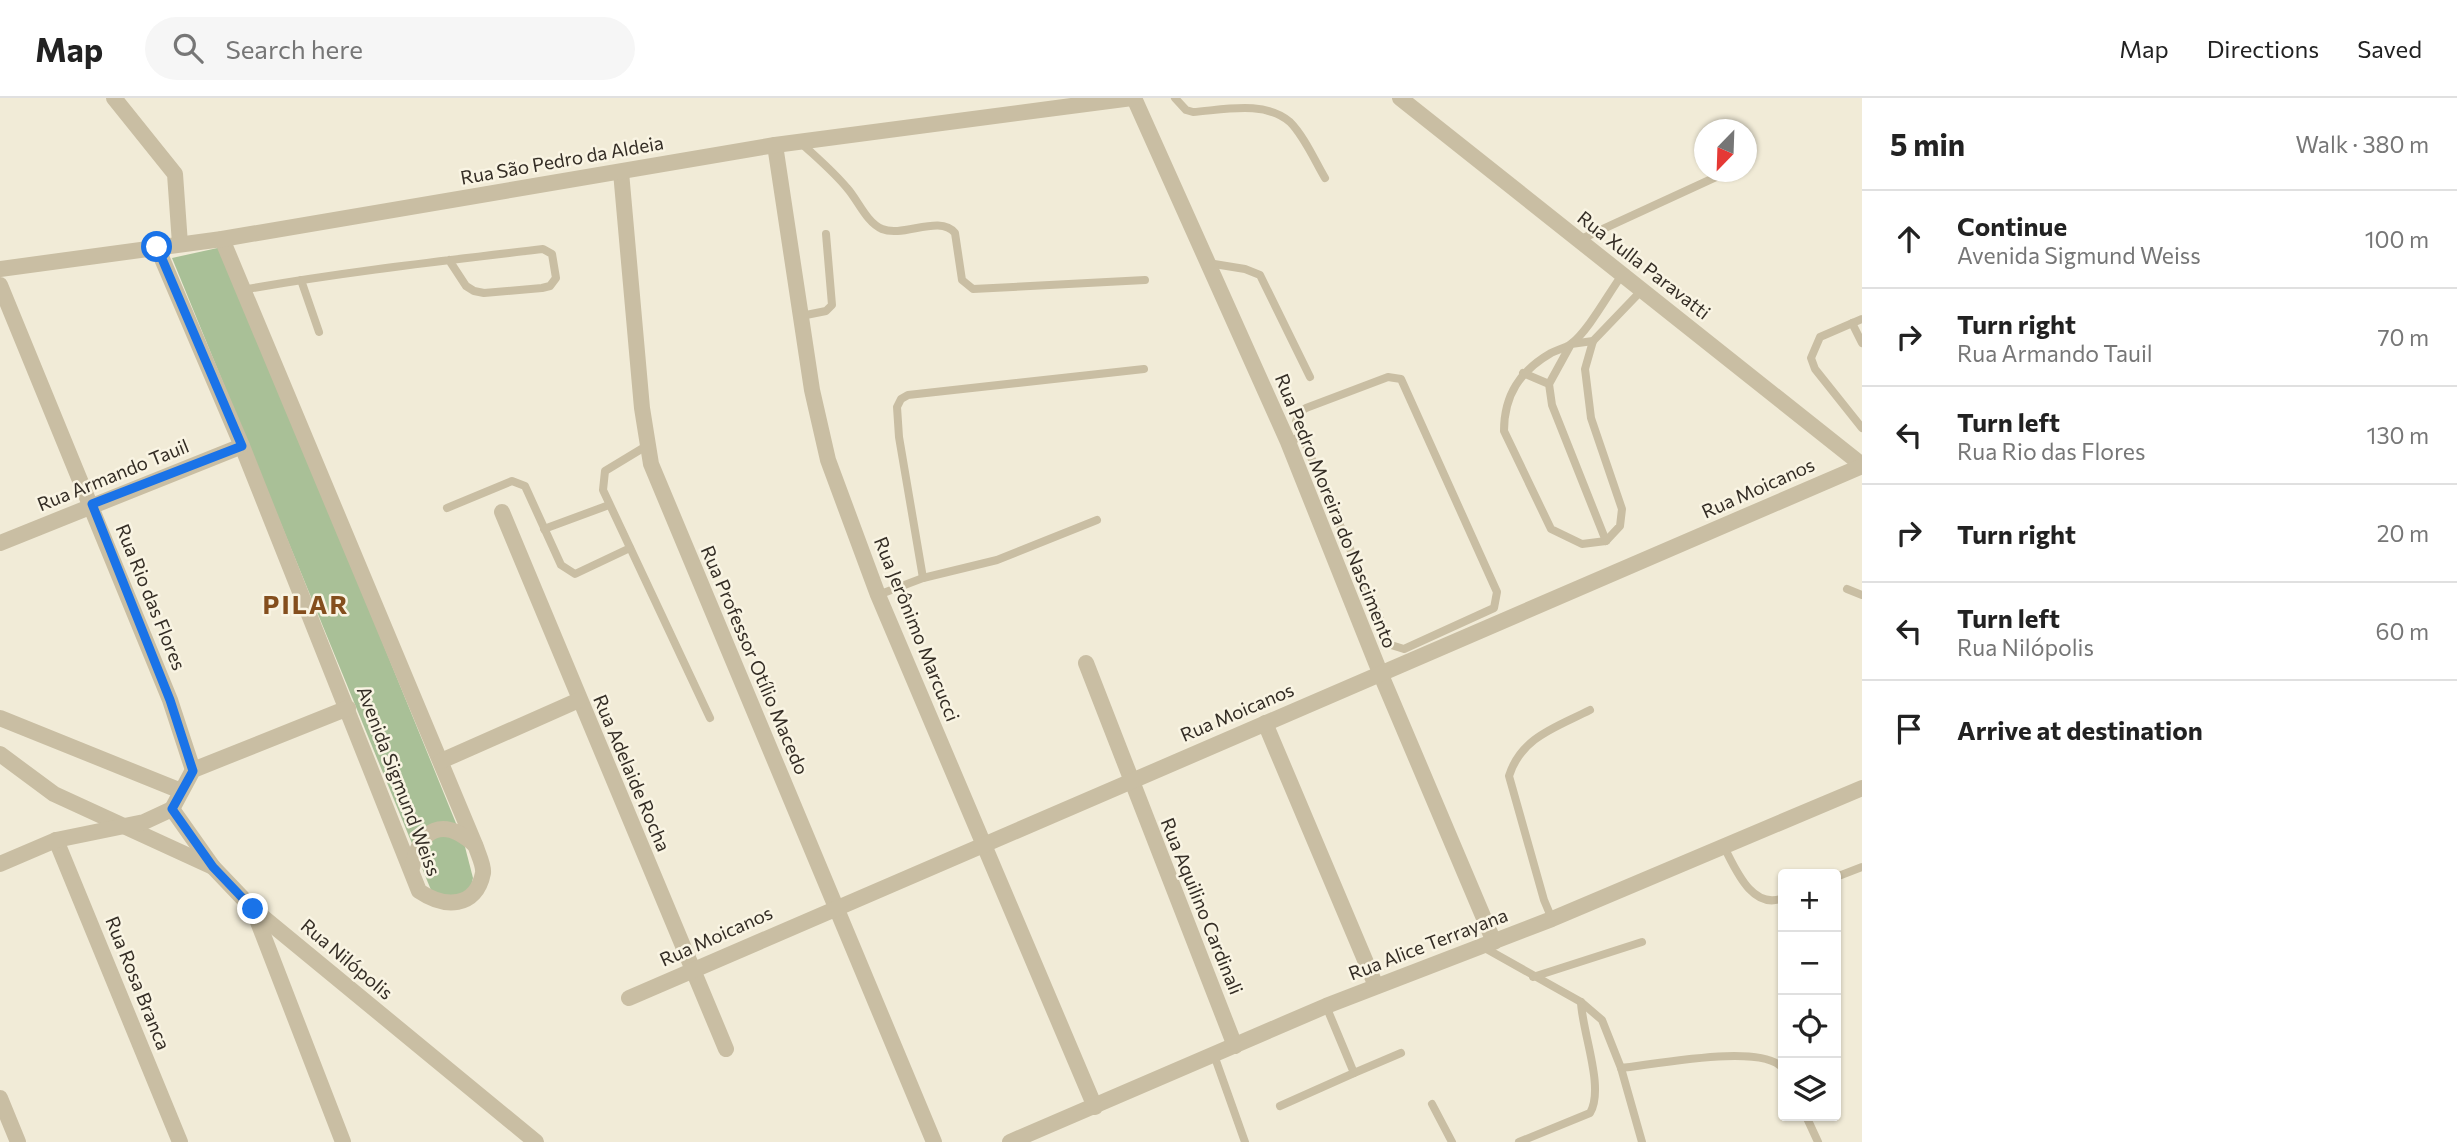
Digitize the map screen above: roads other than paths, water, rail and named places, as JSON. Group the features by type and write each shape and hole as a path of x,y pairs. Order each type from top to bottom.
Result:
{"street":[{"path":"114,98 175,174 180,244"},
{"name":"Rua São Pedro da Aldeia","path":"0,269 222,239 775,145 1133,98"},
{"name":"Rua Pedro Moreira do Nascimento","path":"1133,98 1208,263 1295,439 1381,676 1487,944"},
{"name":"Rua Xulla Paravatti","path":"1400,98 1862,465"},
{"name":"Rua Jerônimo Marcucci","path":"775,145 812,390 828,460 878,595 1095,1107"},
{"name":"Rua Professor Otílio Macedo","path":"621,172 642,408 651,464 934,1142"},
{"name":"Avenida Sigmund Weiss","path":"157,247 242,446 419,891 436,902 460,902 476,890 484,870 476,846 222,239"},
{"name":"Rua Rio das Flores","path":"0,285 92,504 170,700 193,771"},
{"name":"Rua Armando Tauil","path":"0,543 242,446"},
{"name":"Rua Moicanos","path":"629,998 1129,781 1381,676 1862,465"},
{"name":"Rua Adelaide Rocha","path":"502,512 726,1049"},
{"name":"Rua Aquilino Cardinali","path":"1086,663 1129,781 1235,1046"},
{"path":"441,761 579,701"},
{"path":"0,864 56,840 144,822 172,809 193,771 348,708"},
{"path":"0,718 181,791"},
{"path":"1265,723 1376,986"},
{"path":"0,754 54,794 213,867"},
{"name":"Rua Alice Terrayana","path":"1010,1142 1326,1006 1552,919 1862,788"},
{"name":"Rua Nilópolis","path":"172,809 213,867 253,909 536,1142"},
{"path":"412,870 416,847 424,834 441,828 461,833 476,846"},
{"name":"Rua Rosa Branca","path":"56,840 180,1142"},
{"path":"253,909 344,1142"},
{"path":"0,1098 18,1142"}],"lane":[{"path":"1175,98 1186,110 1193,112 1254,109 1280,116 1292,123 1325,178"},
{"path":"800,142 840,181 869,218 883,230 943,226 951,228 955,233 962,280 973,289 1145,280"},
{"path":"1578,240 1705,182"},
{"path":"801,316 826,311 832,305 826,234"},
{"path":"242,290 301,280 449,260 543,249 552,254 556,278 550,286 542,288 484,293 466,286 449,260"},
{"path":"1208,263 1245,269 1260,275 1310,376"},
{"path":"1606,541 1552,405 1549,384 1571,344 1622,274"},
{"path":"301,280 319,332"},
{"path":"1594,341 1571,344 1523,373 1508,398 1504,431 1551,530 1582,544 1606,541 1620,526 1622,509 1591,418 1586,369 1594,341 1642,290"},
{"path":"1862,319 1820,337 1811,358 1815,369 1862,428"},
{"path":"1852,323 1862,343"},
{"path":"923,578 899,437 897,407 901,399 908,395 1144,369"},
{"path":"1523,373 1549,384"},
{"path":"1388,377 1401,379 1497,593 1494,608 1404,649 1391,645 1295,439 1296,421 1300,412 1307,408 1388,377"},
{"path":"648,445 605,471 603,490 710,718"},
{"path":"446,509 512,481 518,482 524,486 561,565 575,574 630,548"},
{"path":"544,529 609,505"},
{"path":"878,595 923,578 997,560 1097,520"},
{"path":"1847,589 1862,595"},
{"path":"1552,919 1544,900 1509,776 1514,759 1528,742 1590,710"},
{"path":"1724,846 1748,890 1769,899 1778,898"},
{"path":"1841,875 1862,867"},
{"path":"1533,978 1642,942"},
{"path":"1487,944 1533,978 1581,1002 1602,1020 1621,1068 1642,1142"},
{"path":"1519,1142 1590,1112 1595,1104 1595,1088 1581,1002"},
{"path":"1326,1006 1354,1073"},
{"path":"1279,1106 1401,1053"},
{"path":"1214,1055 1245,1142"},
{"path":"1621,1068 1722,1056 1768,1058 1778,1065"},
{"path":"1432,1104 1452,1142"},
{"path":"1808,1121 1818,1142"}],"district":[{"name":"PILAR","path":"306,605"}]}
